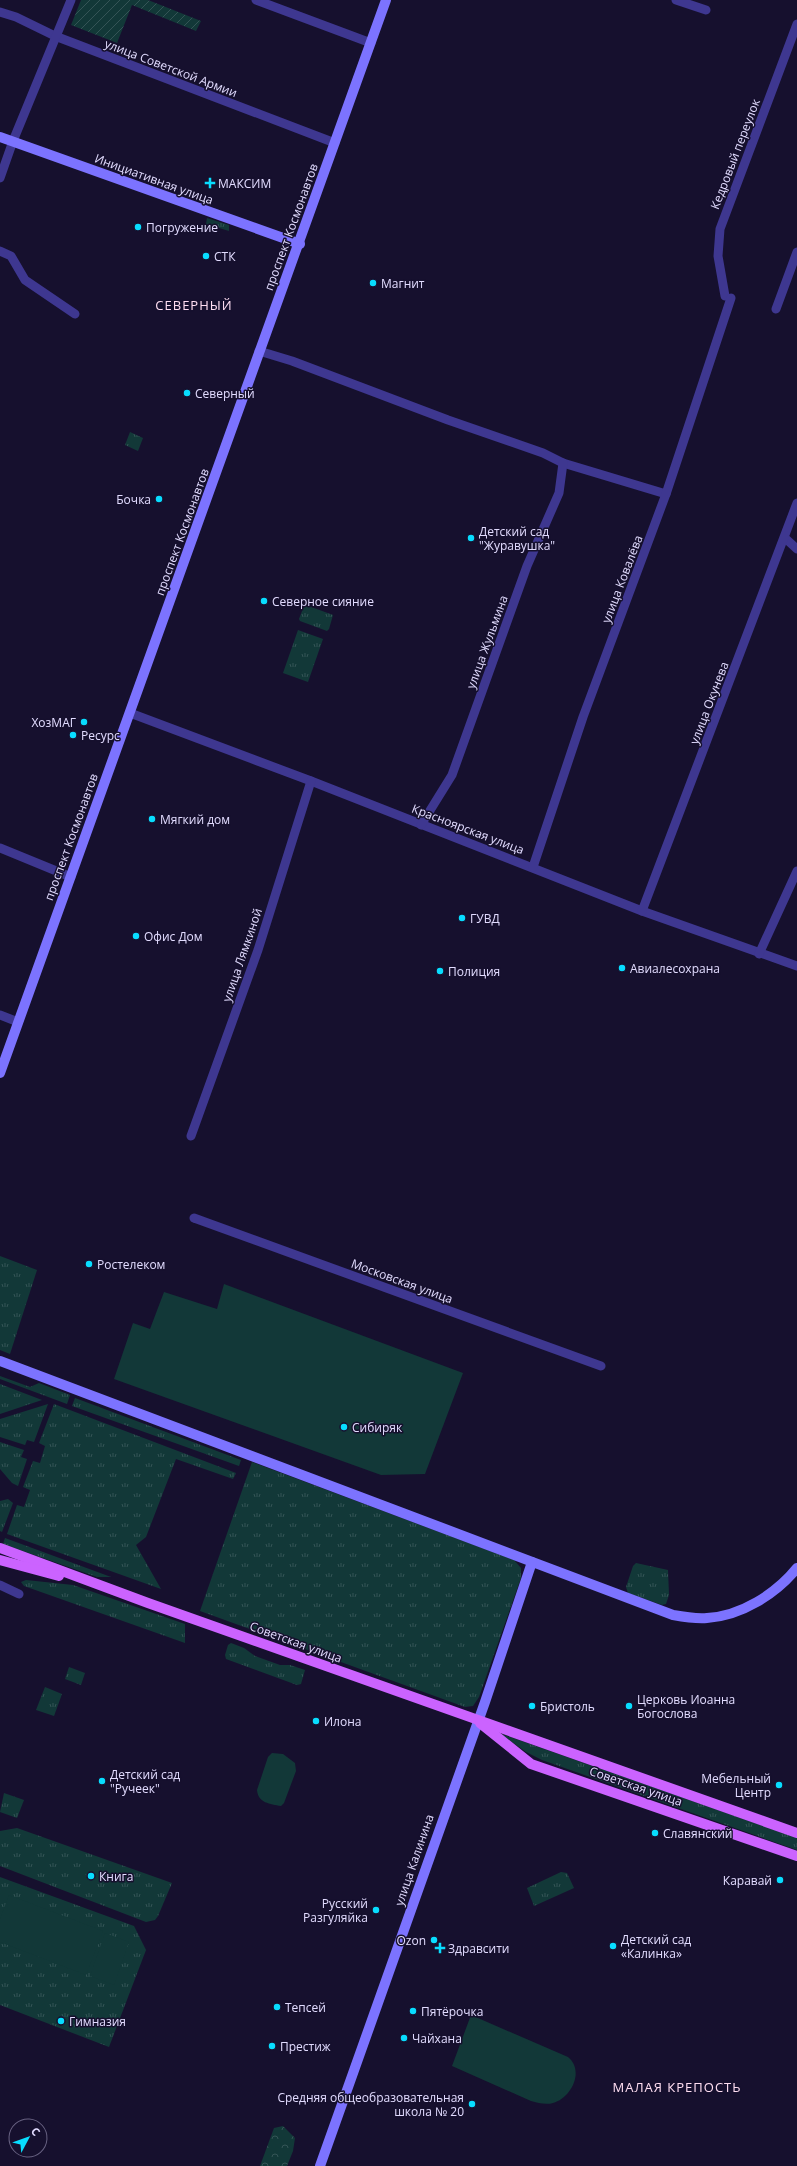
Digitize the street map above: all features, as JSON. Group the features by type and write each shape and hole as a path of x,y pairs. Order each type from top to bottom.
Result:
{"main road":[{"name":"проспект Космонавтов","path":"0,1073 259,351 300,244 386,0"},
{"name":"Инициативная улица","path":"0,137 300,244"},
{"path":"0,1361 673,1615 693,1618 708,1618 724,1615 753,1603 787,1581 797,1568"},
{"name":"Советская улица","path":"0,1548 106,1588 797,1832"},
{"name":"Советская улица","path":"0,1560 106,1588"},
{"name":"улица Калинина","path":"320,2166 478,1720 532,1562"},
{"name":"Советская улица","path":"478,1720 492,1734 531,1764 797,1856"}],"street":[{"path":"0,178 13,142 71,0"},
{"path":"256,0 371,43"},
{"path":"676,0 706,10"},
{"name":"улица Советской Армии","path":"0,12 16,17 56,36 335,144"},
{"name":"Кедровый переулок","path":"728,297 718,256 720,230 797,24"},
{"path":"0,251 11,256 25,280 75,314"},
{"path":"776,309 797,252"},
{"name":"улица Ковалёва","path":"533,867 583,717 666,494 728,297"},
{"path":"259,351 292,361 448,420 543,453 563,463 666,494"},
{"name":"улица Жульмина","path":"421,824 452,775 527,566 560,493 563,463"},
{"name":"улица Окунева","path":"642,911 785,538 797,503"},
{"path":"785,538 797,549"},
{"name":"Красноярская улица","path":"130,713 311,781 642,911 759,954 797,966"},
{"name":"улица Лямкиной","path":"192,1136 258,950 311,781"},
{"path":"0,848 70,877"},
{"path":"759,954 797,871"},
{"path":"0,1014 18,1022"},
{"name":"Московская улица","path":"194,1218 601,1366"},
{"path":"0,1585 19,1594"}],"green space":[{"path":"81,0 148,0 201,21 196,31 132,5 117,43 71,25"},
{"path":"207,218 229,225 229,231 206,224"},
{"path":"130,432 143,438 138,451 125,445"},
{"path":"306,605 333,615 327,631 300,621 299,619 304,606"},
{"path":"298,630 323,639 308,682 283,673"},
{"path":"0,1256 37,1270 10,1354 0,1350"},
{"name":"Сибиряк","path":"224,1284 463,1373 425,1474 381,1475 114,1379 133,1323 150,1329 164,1292 217,1309"},
{"path":"0,1376 30,1387 39,1383 70,1395 67,1404 0,1379"},
{"path":"0,1384 42,1400 0,1414"},
{"path":"75,1398 241,1460 239,1466 72,1406"},
{"path":"48,1404 34,1442 27,1440 25,1445 0,1437 0,1419"},
{"path":"54,1404 236,1473 233,1479 176,1459 146,1537 136,1545 161,1589 7,1534 17,1505 24,1507 30,1490 23,1487 33,1461 40,1463 45,1446 39,1443"},
{"path":"0,1442 24,1450 21,1457 27,1459 18,1486 12,1483 0,1469"},
{"path":"252,1462 514,1560 521,1568 521,1578 479,1697 473,1706 465,1707 200,1611"},
{"path":"8,1499 13,1503 2,1532 0,1531 0,1501"},
{"path":"5,1538 111,1577 97,1577 3,1544"},
{"path":"636,1563 668,1570 669,1595 666,1604 662,1605 628,1593 626,1587 633,1566"},
{"path":"26,1580 73,1585 185,1624 185,1643 24,1586 21,1582"},
{"path":"231,1643 244,1648 255,1656 280,1665 290,1665 305,1670 301,1684 297,1685 226,1659 225,1655 228,1645"},
{"path":"69,1667 85,1673 81,1685 65,1679"},
{"path":"45,1687 62,1694 54,1716 36,1710"},
{"path":"499,1733 797,1838 797,1850 542,1760 526,1752"},
{"path":"272,1753 283,1754 295,1763 296,1771 284,1803 281,1806 262,1800 257,1790 268,1757"},
{"path":"4,1793 24,1800 17,1818 0,1812"},
{"path":"17,1828 172,1883 158,1916 155,1920 146,1922 0,1866 0,1831"},
{"path":"561,1872 567,1873 574,1888 534,1906 527,1888"},
{"name":"Гимназия","path":"0,1877 134,1926 146,1950 109,2047 0,2005"},
{"path":"9,1895 103,1931 86,1975 0,1942 0,1919"},
{"path":"105,1933 129,1942 114,1985 90,1976"},
{"path":"471,2015 568,2057 573,2063 575,2069 574,2083 570,2090 560,2100 553,2103 539,2103 531,2101 452,2066"},
{"path":"283,2126 295,2138 293,2151 287,2166 260,2166 274,2128"}],"place":[{"name":"МАКСИМ","path":"210,183"},
{"name":"Погружение","path":"138,227"},
{"name":"СТК","path":"206,256"},
{"name":"Магнит","path":"373,283"},
{"name":"Северный","path":"187,393"},
{"name":"Бочка","path":"159,499"},
{"name":"Детский сад \"Журавушка\"","path":"471,538"},
{"name":"Северное сияние","path":"264,601"},
{"name":"ХозМАГ","path":"84,722"},
{"name":"Ресурс","path":"73,735"},
{"name":"Мягкий дом","path":"152,819"},
{"name":"ГУВД","path":"462,918"},
{"name":"Офис Дом","path":"136,936"},
{"name":"Авиалесохрана","path":"622,968"},
{"name":"Полиция","path":"440,971"},
{"name":"Ростелеком","path":"89,1264"},
{"name":"Сибиряк","path":"344,1427"},
{"name":"Бристоль","path":"532,1706"},
{"name":"Церковь Иоанна Богослова","path":"629,1706"},
{"name":"Илона","path":"316,1721"},
{"name":"Детский сад \"Ручеек\"","path":"102,1781"},
{"name":"Мебельный Центр","path":"779,1785"},
{"name":"Славянский","path":"655,1833"},
{"name":"Книга","path":"91,1876"},
{"name":"Каравай","path":"780,1880"},
{"name":"Русский Разгуляйка","path":"376,1910"},
{"name":"Ozon","path":"434,1940"},
{"name":"Детский сад «Калинка»","path":"613,1946"},
{"name":"Здравсити","path":"440,1948"},
{"name":"Тепсей","path":"277,2007"},
{"name":"Пятёрочка","path":"413,2011"},
{"name":"Гимназия","path":"61,2021"},
{"name":"Чайхана","path":"404,2038"},
{"name":"Престиж","path":"272,2046"},
{"name":"Средняя общеобразовательная школа № 20","path":"472,2104"}],"district":[{"name":"СЕВЕРНЫЙ","path":"194,305"},
{"name":"МАЛАЯ КРЕПОСТЬ","path":"677,2087"}]}
